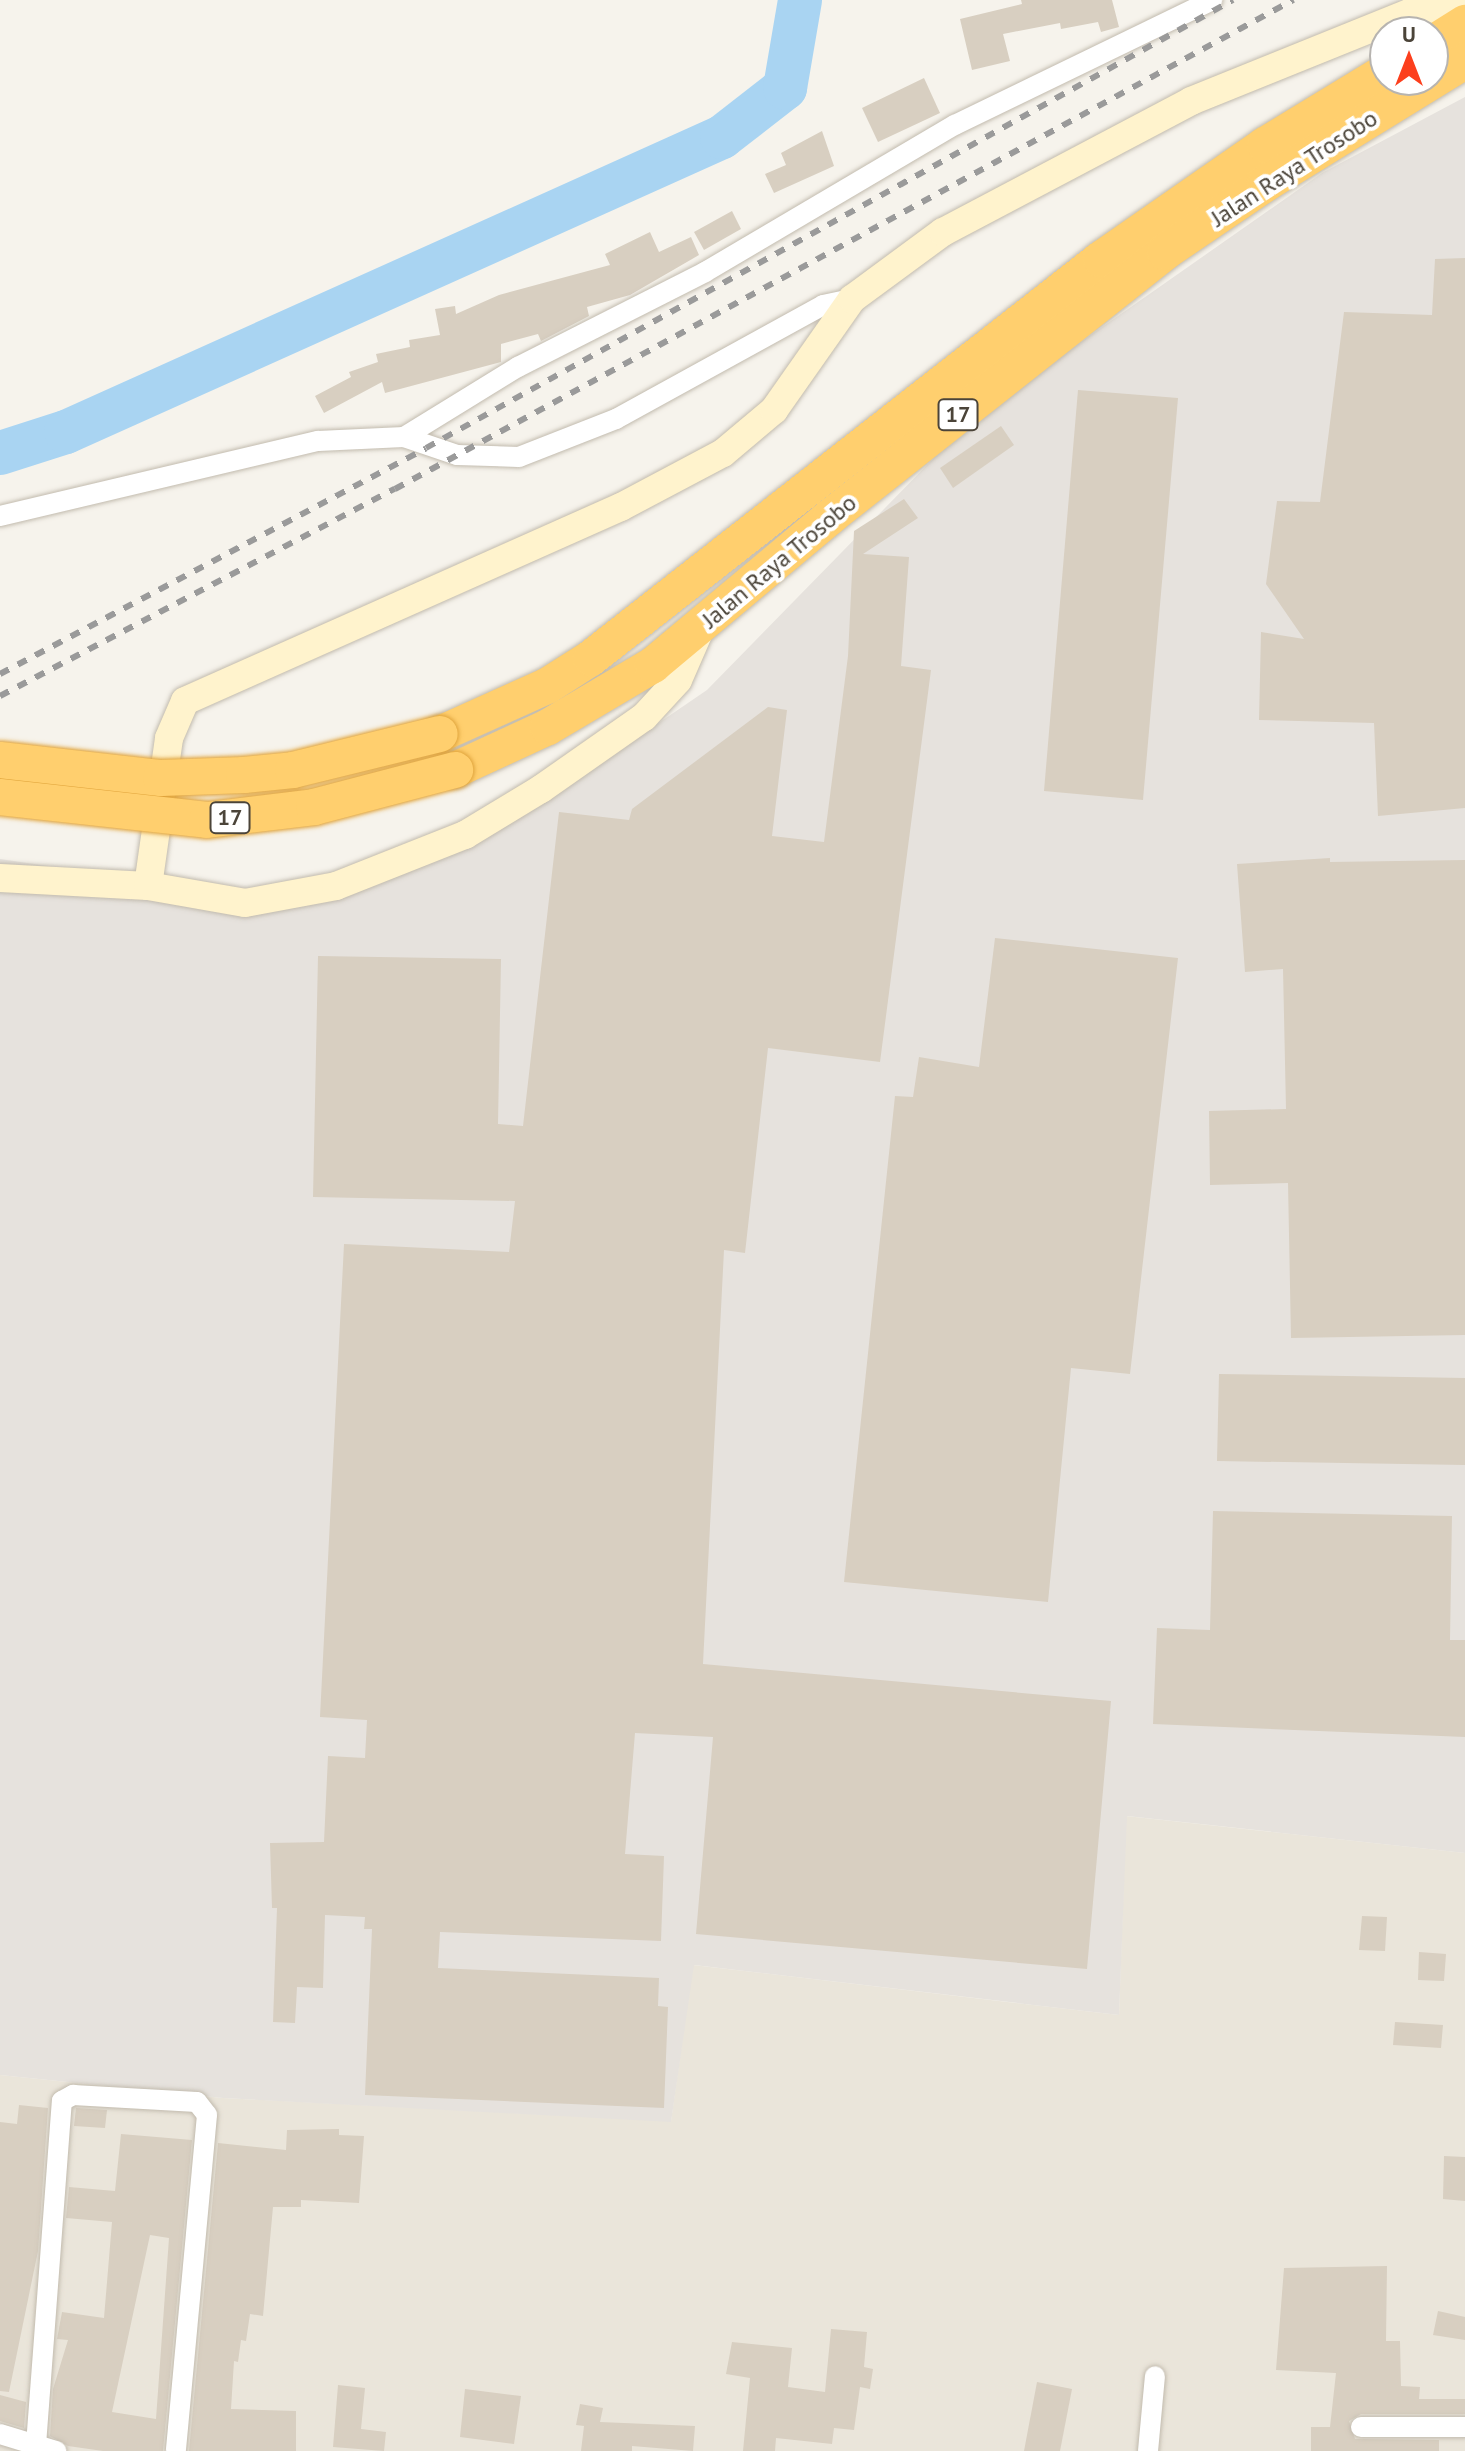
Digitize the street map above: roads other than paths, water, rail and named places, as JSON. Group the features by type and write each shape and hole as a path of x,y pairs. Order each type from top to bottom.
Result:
{"highway":[{"name":"Jalan Raya Trosobo","path":"0,797 207,820 314,807 455,770 548,727 627,682 703,624 1165,252 1265,184 1465,61"},
{"name":"Jalan Raya Trosobo","path":"0,760 161,778 293,770 440,734 536,692 591,658 1101,259 1265,145 1369,82"}],"street":[{"path":"0,516 303,444 404,437 518,367 705,272 955,125 1212,0"},
{"path":"148,886 169,738 185,701 621,507 723,453 774,410 852,299 943,232 1191,101 1411,12 1465,4"},
{"path":"404,437 426,448 494,458 553,448 823,305 852,299"},
{"path":"0,878 148,886 245,903 336,886 465,835 541,789 663,700 703,624"},
{"path":"0,2434 46,2448 62,2101 73,2095 197,2102 207,2115 176,2451"},
{"path":"1148,2451 1155,2376"},
{"path":"1361,2427 1465,2427"}],"waterway":[{"path":"0,453 66,432 722,137 785,88 800,0"}],"railway":[{"path":"0,674 426,448 1233,0"},
{"path":"0,696 395,489 1293,0"}]}
